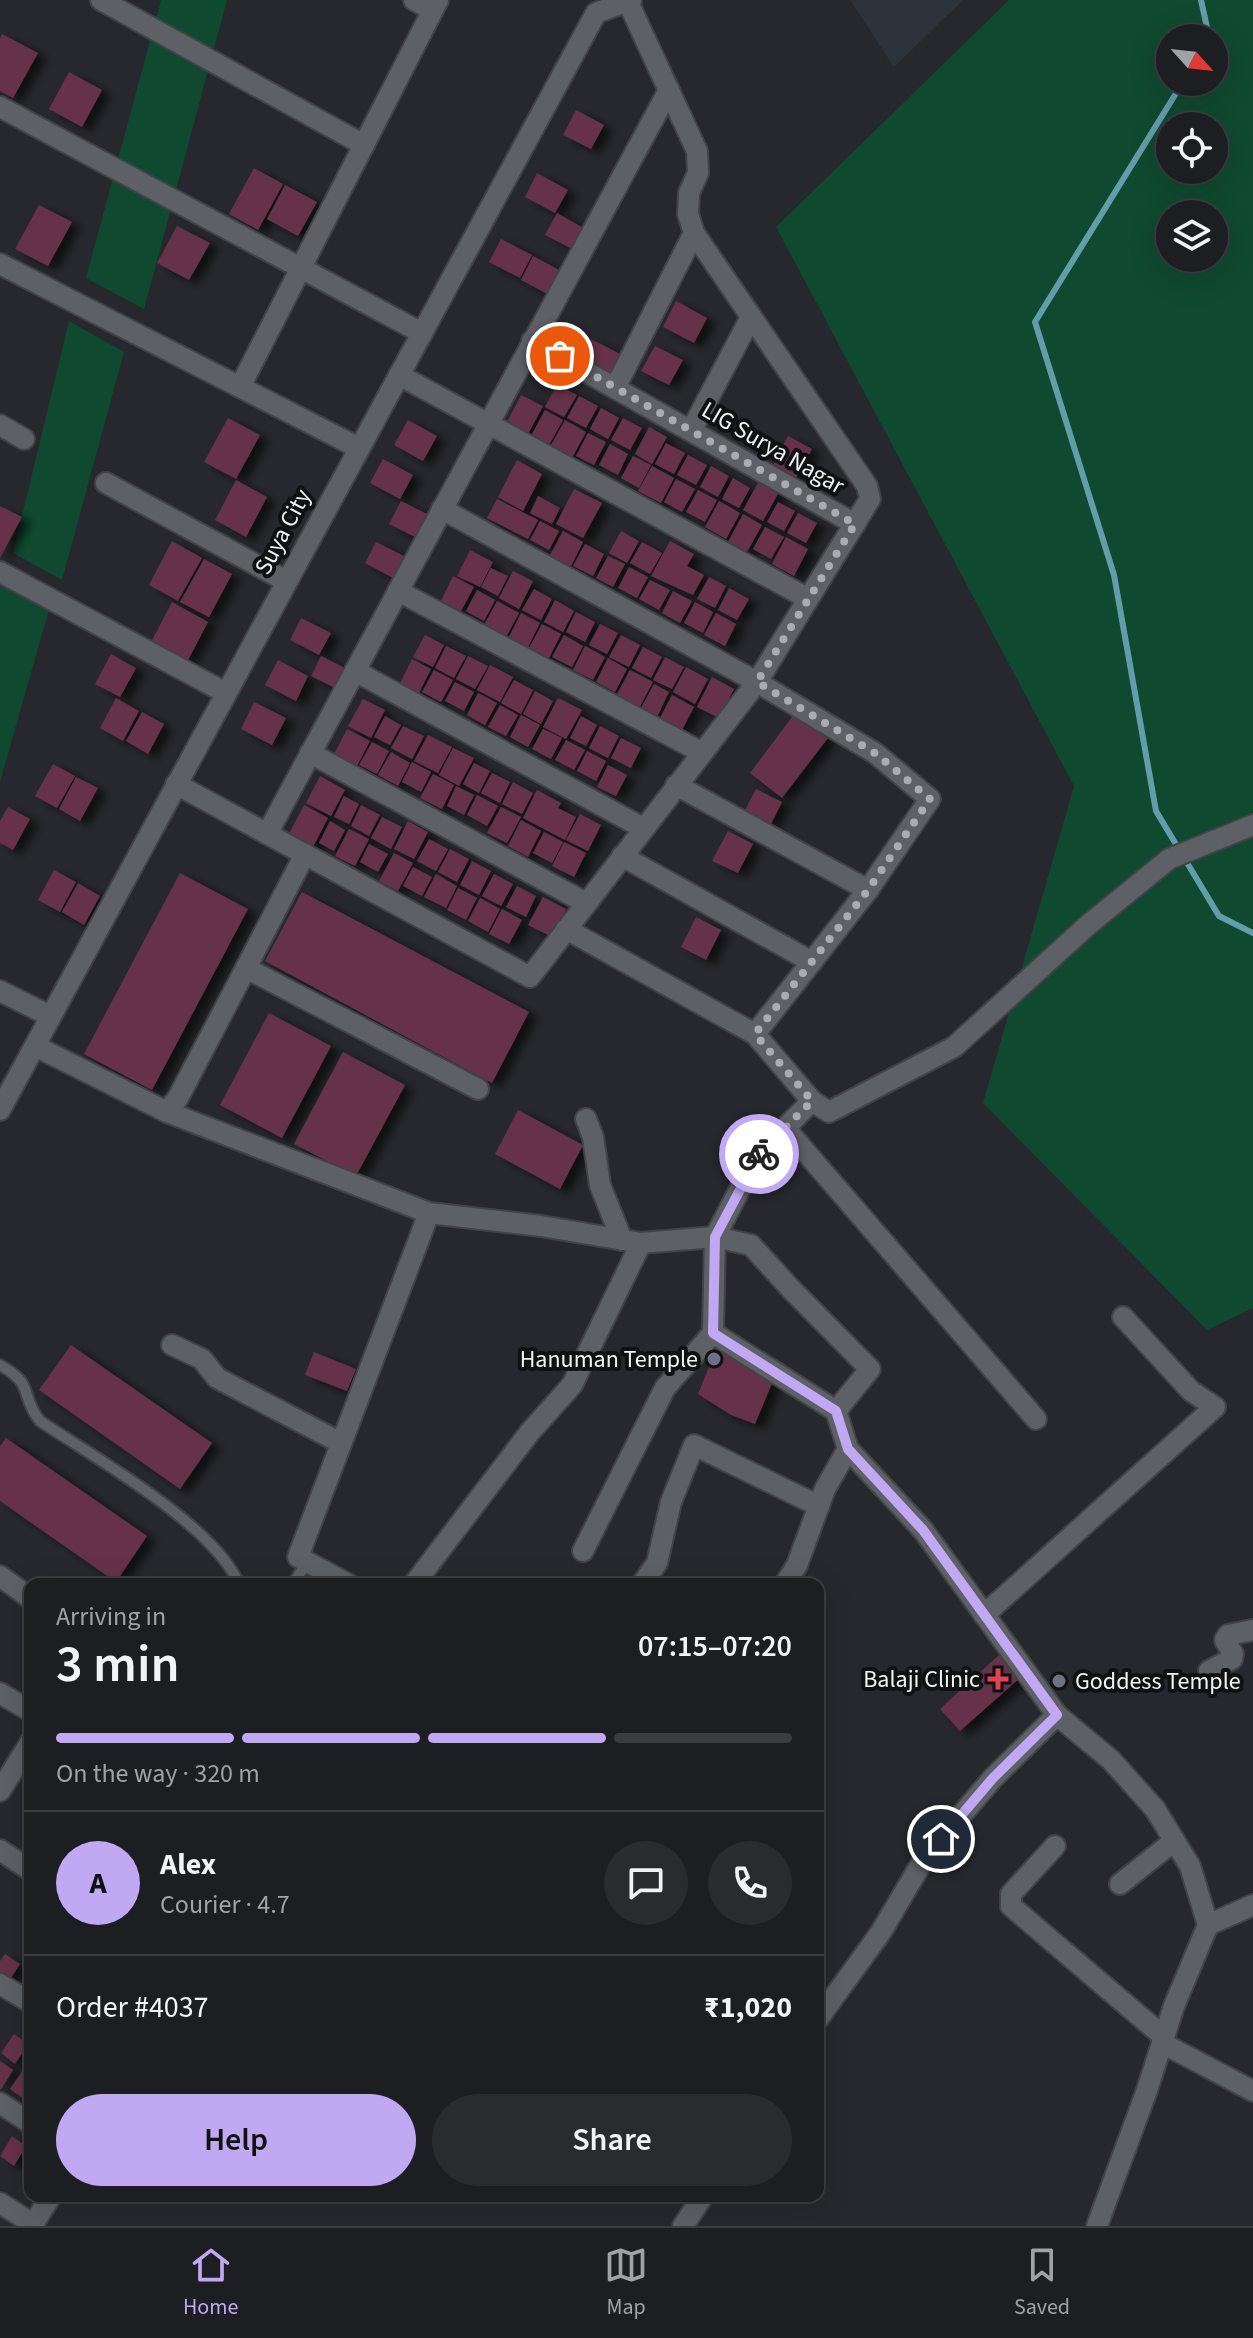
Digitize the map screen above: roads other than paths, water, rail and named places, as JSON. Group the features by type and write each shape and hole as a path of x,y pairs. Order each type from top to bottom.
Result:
{"street":[{"path":"101,0 364,145"},
{"path":"630,1 697,151 698,173 689,193 688,214 694,233 867,486 870,499 855,524"},
{"name":"Suya City","path":"0,1110 422,333 592,6 630,1"},
{"path":"240,387 364,145 428,3"},
{"path":"267,834 669,90"},
{"path":"0,107 422,333"},
{"path":"615,388 694,233"},
{"path":"0,264 359,448"},
{"path":"691,431 751,317"},
{"name":"LIG Surya Nagar","path":"176,784 530,977 757,682 855,524 532,341"},
{"path":"399,375 807,598"},
{"path":"0,425 24,439"},
{"path":"106,483 286,581"},
{"path":"442,509 757,682 875,753 930,799 868,890 755,1034"},
{"path":"0,572 226,693"},
{"path":"398,591 701,752"},
{"path":"355,671 643,828"},
{"path":"310,753 586,903"},
{"path":"676,785 868,890"},
{"path":"566,929 755,1034 812,1101 829,1112 954,1047 1088,925 1169,859 1253,825"},
{"path":"167,1112 178,1098 305,854"},
{"path":"622,856 812,962"},
{"path":"246,968 478,1089"},
{"path":"0,991 50,1016"},
{"path":"35,1046 167,1112 429,1213 541,1226 631,1241 715,1237 751,1245 870,1369 836,1411"},
{"path":"583,1551 665,1388 713,1333 715,1237 757,1156 812,1101"},
{"path":"586,1119 593,1137 600,1185 631,1241"},
{"path":"785,1128 1036,1419"},
{"path":"337,1578 298,1557 429,1213"},
{"path":"419,1578 530,1432 572,1385 631,1241"},
{"path":"984,1615 1215,1407 1191,1391 1123,1317"},
{"path":"713,1333 836,1411 848,1449 923,1530 1057,1715 1111,1760 1155,1809 1190,1866 1208,1925 1174,2006 1097,2226"},
{"path":"172,1345 202,1359 217,1378 341,1443"},
{"path":"646,1578 657,1563 671,1502 694,1445 819,1506"},
{"path":"789,1578 797,1565 825,1489 848,1449"},
{"path":"0,1576 24,1594"},
{"path":"1209,1671 1232,1659 1233,1654 1225,1640 1228,1635 1253,1630"},
{"path":"0,1693 24,1707"},
{"path":"824,2011 881,1932 924,1859 993,1778 1057,1715"},
{"path":"0,1791 24,1753"},
{"path":"1120,1884 1174,1841"},
{"path":"1055,1846 1011,1894 1011,1906 1163,2040 1253,2091"},
{"path":"0,1850 24,1863"},
{"path":"1208,1925 1253,1905"},
{"path":"0,1984 24,1998"},
{"path":"0,2103 24,2119"},
{"path":"2,2206 33,2225 47,2202"},
{"path":"683,2226 699,2202"}],"lane":[{"path":"0,1365 17,1374 26,1387 32,1412 40,1421 179,1515 210,1544 236,1578"},
{"path":"297,1578 307,1562"}],"waterway":[{"path":"1201,0 1206,24"},
{"path":"1174,96 1035,322 1114,575 1156,811 1219,916 1253,933"}],"place":[{"name":"Hanuman Temple","path":"714,1359"},
{"name":"Balaji Clinic","path":"998,1679"},
{"name":"Goddess Temple","path":"1059,1681"}]}
